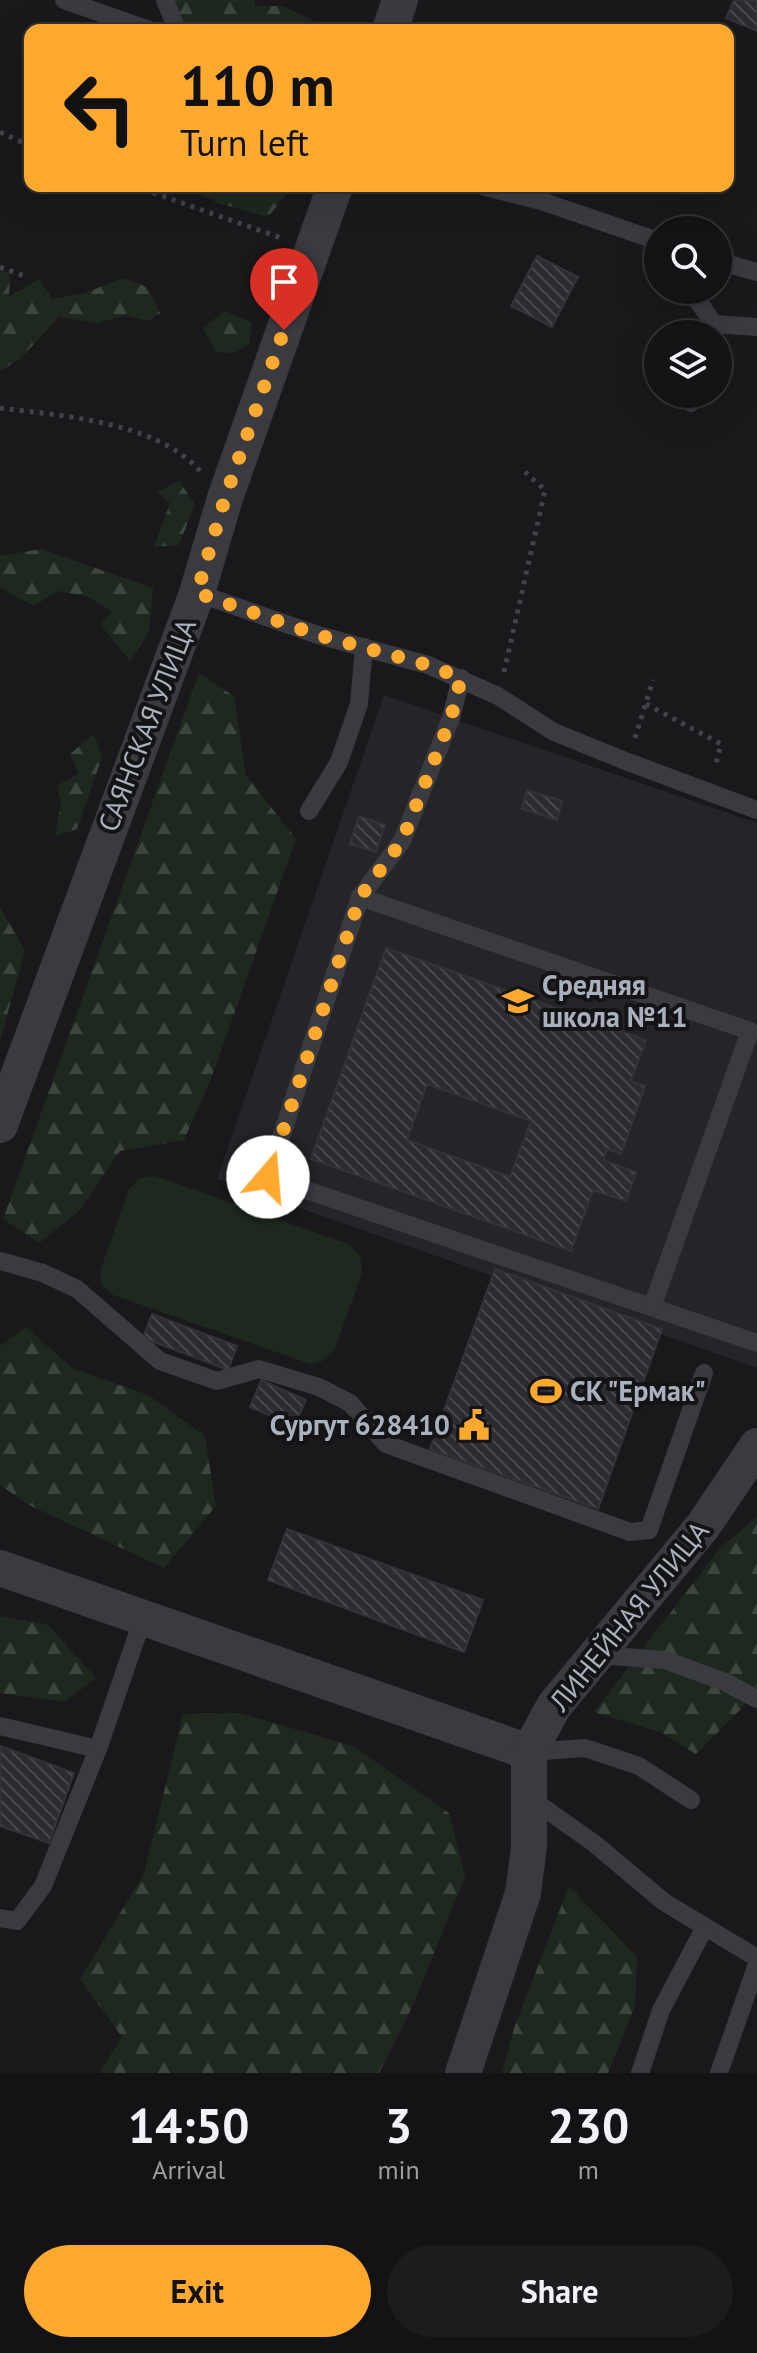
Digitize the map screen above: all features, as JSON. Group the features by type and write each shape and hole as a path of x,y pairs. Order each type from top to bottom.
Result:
{"street":[{"path":"392,24 400,0"},
{"name":"САЯНСКАЯ УЛИЦА","path":"0,1125 197,593 225,498 333,192"},
{"name":"ЛИНЕЙНАЯ УЛИЦА","path":"463,2073 523,1893 530,1798 529,1752 554,1706 598,1655 663,1544 754,1458"},
{"path":"0,1568 529,1752"}],"lane":[{"path":"64,0 132,24"},
{"path":"165,0 175,24"},
{"path":"506,192 644,236"},
{"path":"732,265 757,272"},
{"path":"732,328 757,327"},
{"path":"197,593 318,635 428,665 498,696 554,732 757,810"},
{"path":"309,811 339,762 359,704 364,647"},
{"path":"461,678 451,718 402,841 360,897 268,1177 757,1343"},
{"path":"360,897 750,1031 652,1307"},
{"path":"0,1261 43,1273 77,1289 160,1361 217,1381 259,1369 319,1387 350,1403 386,1444 663,1544 704,1373"},
{"path":"0,1918 17,1921 43,1886 98,1749 143,1618"},
{"path":"598,1655 665,1660 725,1682 757,1699"},
{"path":"0,1726 98,1749"},
{"path":"529,1752 585,1748 639,1766 691,1800"},
{"path":"530,1798 595,1844 664,1902 757,1958"},
{"path":"640,2073 661,2010 705,1927"},
{"path":"719,2073 757,1964"}],"path":[{"path":"0,132 24,143"},
{"path":"151,192 312,249"},
{"path":"0,267 24,276"},
{"path":"0,400 3,408 90,418 160,442 193,463 225,498"},
{"path":"498,696 545,490 525,472"},
{"path":"628,762 653,680"},
{"path":"646,704 721,744 708,791"}],"shaded area":[{"name":"Средняя школа №11","path":"384,695 757,823 757,1368 661,1334 662,1329 496,1269 493,1276 217,1179"}],"green space":[{"path":"175,0 254,0 255,6 283,6 316,22 186,24 173,10"},
{"path":"195,192 284,192 286,195 268,217 218,203"},
{"path":"0,270 10,274 9,297 39,279 52,299 85,293 123,278 147,287 160,313 149,321 125,315 98,323 59,317 20,359 0,371"},
{"path":"225,311 252,323 249,344 234,353 216,352 203,328"},
{"path":"179,481 195,504 179,545 154,547 170,503 157,492"},
{"path":"41,549 153,588 149,632 130,661 100,624 112,612 87,596 57,591 34,606 0,588 0,556"},
{"path":"199,673 234,696 246,775 296,839 211,1079 184,1140 120,1151 80,1210 39,1243 3,1219"},
{"path":"94,734 102,757 77,829 55,836 61,802 57,786 79,773 70,754"},
{"path":"0,907 25,951 0,1041"},
{"path":"155,1176 348,1244 360,1255 362,1273 334,1351 322,1361 310,1364 113,1295 101,1284 100,1271 129,1189 140,1178"},
{"path":"26,1327 72,1368 148,1395 205,1436 216,1506 164,1568 29,1505 0,1485 0,1346"},
{"path":"757,1517 757,1686 743,1707 696,1754 660,1732 594,1712 721,1547"},
{"path":"0,1616 48,1625 96,1678 64,1702 0,1693"},
{"path":"239,1713 353,1746 449,1813 465,1877 414,2003 379,2073 99,2073 122,2037 80,1979 144,1874 183,1714"},
{"path":"569,1886 637,1957 635,2006 608,2073 502,2073 514,2028"}],"building":[{"path":"734,0 757,0 757,31 726,18"},
{"path":"537,256 578,277 552,327 511,306"},
{"path":"527,790 562,801 557,820 522,809"},
{"path":"359,816 385,825 376,852 350,844"},
{"path":"386,948 646,1040 631,1081 645,1086 621,1154 607,1149 603,1160 636,1172 626,1201 593,1190 571,1251 311,1159","holes":["427,1084 531,1121 510,1177 407,1140"]},
{"name":"СК \"Ермак\"","path":"495,1269 662,1329 598,1509 430,1449"},
{"path":"152,1314 237,1346 228,1370 143,1338"},
{"path":"261,1380 306,1400 294,1426 250,1407"},
{"path":"287,1529 483,1600 464,1652 268,1580"},
{"path":"0,1746 74,1773 49,1843 0,1826"}],"place":[{"name":"Средняя школа №11","path":"518,1001"},
{"name":"СК \"Ермак\"","path":"546,1391"},
{"name":"Сургут 628410","path":"474,1425"}],"route":[{"path":"268,1177 360,897 402,841 451,718 461,678 428,665 318,635 197,593 225,498 284,330"}]}
